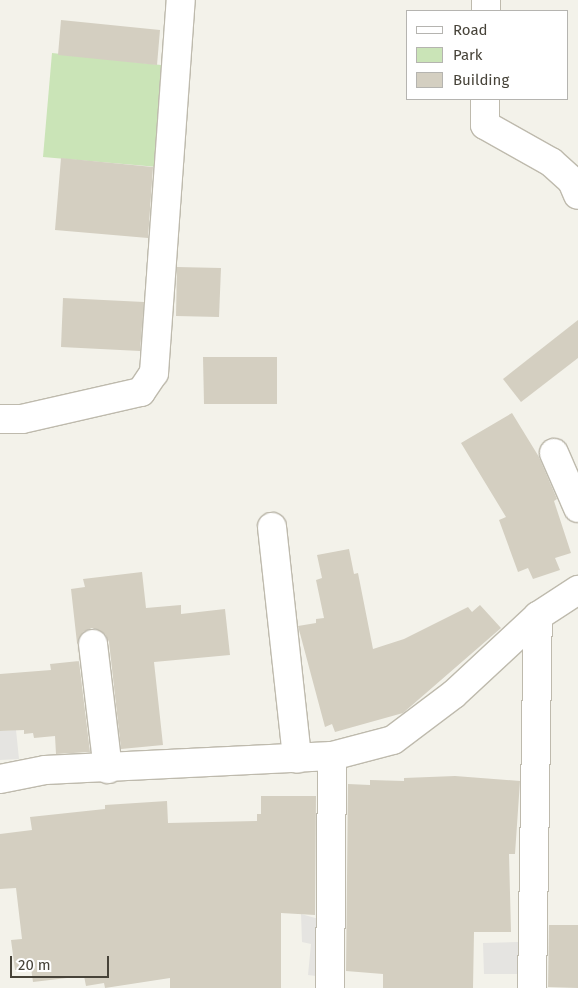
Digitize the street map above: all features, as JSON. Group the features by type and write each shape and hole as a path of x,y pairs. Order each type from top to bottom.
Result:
{"street":[{"path":"0,420 22,419 141,392 154,372 181,0"},
{"path":"485,100 485,125 551,162 576,182"},
{"path":"554,453 578,508"},
{"path":"272,527 297,759"},
{"path":"0,779 45,770 108,769 332,756 393,740 454,694 538,616 578,590"},
{"path":"532,988 538,616"},
{"path":"93,644 108,769"},
{"path":"330,988 332,756"}],"green space":[{"path":"52,53 161,65 158,167 43,157"}],"shaded area":[{"path":"16,730 19,759 0,760 0,731"},
{"path":"301,914 326,921 323,977 308,975 311,944 302,942"},
{"path":"519,942 520,974 484,974 483,943"}],"building":[{"path":"61,20 160,30 157,65 58,55"},
{"path":"61,158 153,167 148,238 55,230"},
{"path":"177,267 221,268 219,317 176,316"},
{"path":"63,298 144,302 140,351 61,347"},
{"path":"578,320 578,358 521,402 503,379"},
{"path":"203,357 277,357 277,404 204,404"},
{"path":"512,413 539,457 557,499 554,501 571,553 555,558 560,570 533,579 528,568 518,572 499,520 506,517 461,443"},
{"path":"349,549 354,574 358,573 373,649 404,639 468,607 472,612 480,605 501,628 403,713 335,732 332,724 325,727 298,626 316,623 316,619 324,618 316,580 322,578 317,555"},
{"path":"142,572 146,608 181,605 181,614 225,609 230,655 154,662 163,745 121,749 109,642 105,634 92,628 83,632 77,645 71,589 85,587 83,579"},
{"path":"79,661 90,752 56,754 55,736 34,738 33,733 24,734 24,730 0,731 0,674 51,670 50,664"},
{"path":"455,776 520,781 515,854 509,854 511,932 474,932 473,988 383,988 383,974 346,971 348,784 370,785 370,780 404,781 404,778"},
{"path":"261,796 316,796 315,915 281,913 281,988 170,988 170,978 105,988 104,983 86,986 84,976 33,982 31,968 15,970 11,940 22,939 16,888 0,889 0,834 32,830 30,817 105,809 105,805 167,801 168,823 257,821 257,814 261,814"},
{"path":"549,925 578,925 578,988 548,987"}]}
